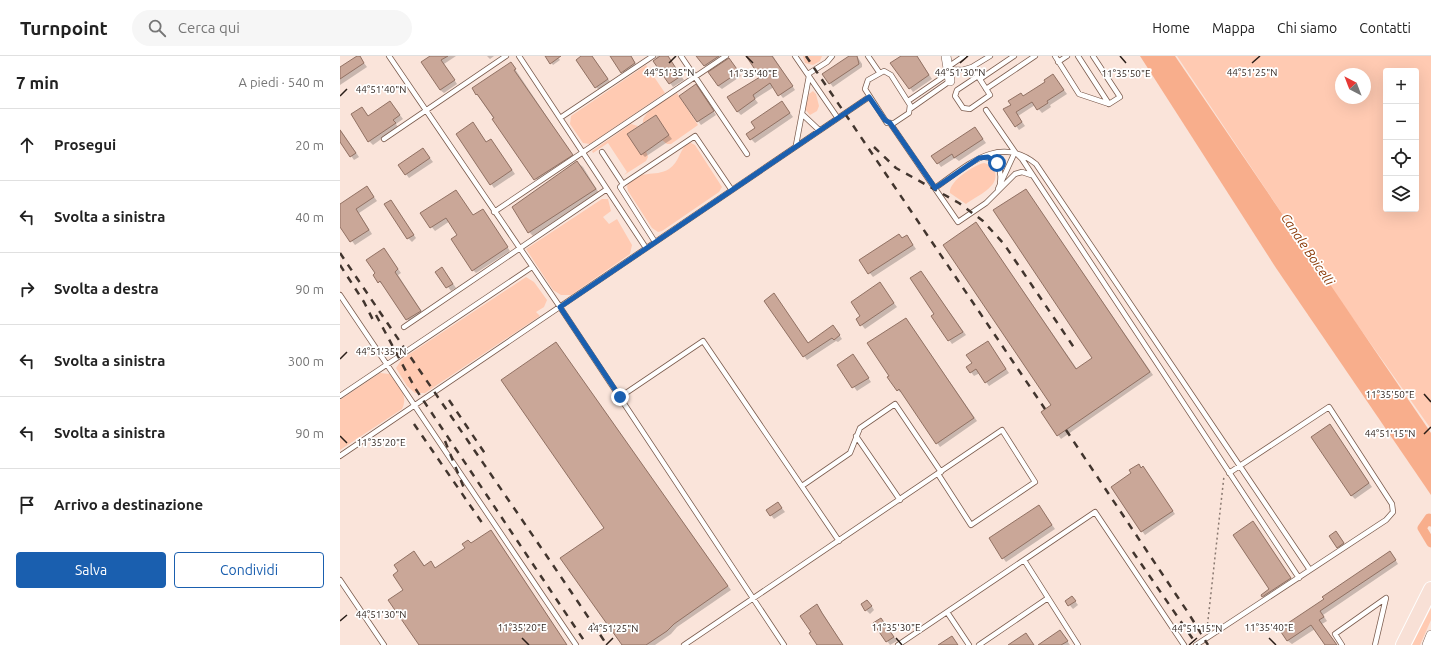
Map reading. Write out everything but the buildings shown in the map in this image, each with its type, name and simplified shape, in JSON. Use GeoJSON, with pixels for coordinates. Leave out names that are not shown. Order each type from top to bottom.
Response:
{"type":"FeatureCollection","features":[{"type":"Feature","properties":{"kind":"main road"},"geometry":{"type":"LineString","coordinates":[[1403,645],[1431,589]]}},
{"type":"Feature","properties":{"kind":"street"},"geometry":{"type":"LineString","coordinates":[[946,56],[949,72]]}},
{"type":"Feature","properties":{"kind":"street"},"geometry":{"type":"LineString","coordinates":[[1427,645],[1431,635]]}},
{"type":"Feature","properties":{"kind":"lane"},"geometry":{"type":"LineString","coordinates":[[389,56],[560,307],[784,645]]}},
{"type":"Feature","properties":{"kind":"lane"},"geometry":{"type":"LineString","coordinates":[[384,138],[506,56]]}},
{"type":"Feature","properties":{"kind":"lane"},"geometry":{"type":"LineString","coordinates":[[519,56],[646,248]]}},
{"type":"Feature","properties":{"kind":"lane"},"geometry":{"type":"LineString","coordinates":[[560,118],[653,56]]}},
{"type":"Feature","properties":{"kind":"lane"},"geometry":{"type":"LineString","coordinates":[[681,56],[747,154]]}},
{"type":"Feature","properties":{"kind":"lane"},"geometry":{"type":"LineString","coordinates":[[494,212],[726,56]]}},
{"type":"Feature","properties":{"kind":"lane"},"geometry":{"type":"LineString","coordinates":[[796,56],[837,118]]}},
{"type":"Feature","properties":{"kind":"lane"},"geometry":{"type":"LineString","coordinates":[[796,145],[809,75],[827,62],[832,56]]}},
{"type":"Feature","properties":{"kind":"lane"},"geometry":{"type":"LineString","coordinates":[[868,56],[879,72]]}},
{"type":"Feature","properties":{"kind":"lane"},"geometry":{"type":"LineString","coordinates":[[890,123],[907,115],[910,109],[964,56]]}},
{"type":"Feature","properties":{"kind":"lane"},"geometry":{"type":"LineString","coordinates":[[908,101],[949,72],[972,68],[990,56]]}},
{"type":"Feature","properties":{"kind":"lane"},"geometry":{"type":"LineString","coordinates":[[972,68],[979,77],[990,95],[970,109],[963,108],[955,96],[957,90],[979,77],[1014,56]]}},
{"type":"Feature","properties":{"kind":"lane"},"geometry":{"type":"LineString","coordinates":[[986,89],[1035,56]]}},
{"type":"Feature","properties":{"kind":"lane"},"geometry":{"type":"LineString","coordinates":[[1054,56],[1079,94],[1109,104]]}},
{"type":"Feature","properties":{"kind":"lane"},"geometry":{"type":"LineString","coordinates":[[1059,63],[1067,56]]}},
{"type":"Feature","properties":{"kind":"lane"},"geometry":{"type":"LineString","coordinates":[[1078,56],[1109,104]]}},
{"type":"Feature","properties":{"kind":"lane"},"geometry":{"type":"LineString","coordinates":[[1093,56],[1120,97],[1109,104]]}},
{"type":"Feature","properties":{"kind":"lane"},"geometry":{"type":"LineString","coordinates":[[910,109],[908,101],[889,72],[879,72],[866,83],[865,89],[869,97],[885,120],[890,123],[958,222],[983,205],[1015,174],[1026,173],[1033,176]]}},
{"type":"Feature","properties":{"kind":"lane"},"geometry":{"type":"LineString","coordinates":[[340,456],[731,189],[869,97]]}},
{"type":"Feature","properties":{"kind":"lane"},"geometry":{"type":"LineString","coordinates":[[986,110],[1015,152],[1022,159],[1299,578]]}},
{"type":"Feature","properties":{"kind":"lane"},"geometry":{"type":"LineString","coordinates":[[802,114],[819,130]]}},
{"type":"Feature","properties":{"kind":"lane"},"geometry":{"type":"LineString","coordinates":[[655,242],[620,187],[623,184],[695,136],[731,189]]}},
{"type":"Feature","properties":{"kind":"lane"},"geometry":{"type":"LineString","coordinates":[[602,152],[623,184]]}},
{"type":"Feature","properties":{"kind":"lane"},"geometry":{"type":"LineString","coordinates":[[935,188],[979,158],[991,152],[1015,152],[1027,158],[1042,171],[1310,570]]}},
{"type":"Feature","properties":{"kind":"lane"},"geometry":{"type":"LineString","coordinates":[[994,195],[1015,152]]}},
{"type":"Feature","properties":{"kind":"lane"},"geometry":{"type":"LineString","coordinates":[[979,158],[988,157],[997,163],[1001,174],[999,186]]}},
{"type":"Feature","properties":{"kind":"lane"},"geometry":{"type":"LineString","coordinates":[[404,327],[607,189]]}},
{"type":"Feature","properties":{"kind":"lane"},"geometry":{"type":"LineString","coordinates":[[340,396],[532,267]]}},
{"type":"Feature","properties":{"kind":"lane"},"geometry":{"type":"LineString","coordinates":[[340,295],[576,645]]}},
{"type":"Feature","properties":{"kind":"lane"},"geometry":{"type":"LineString","coordinates":[[620,397],[703,341],[839,541]]}},
{"type":"Feature","properties":{"kind":"lane"},"geometry":{"type":"LineString","coordinates":[[684,645],[754,599],[940,473],[1002,430],[1035,482],[971,524],[940,473],[895,404],[860,428],[850,453],[802,486]]}},
{"type":"Feature","properties":{"kind":"lane"},"geometry":{"type":"LineString","coordinates":[[1196,645],[1389,518],[1394,510],[1392,504],[1329,407],[1230,473]]}},
{"type":"Feature","properties":{"kind":"lane"},"geometry":{"type":"LineString","coordinates":[[856,436],[900,500]]}},
{"type":"Feature","properties":{"kind":"lane"},"geometry":{"type":"LineString","coordinates":[[898,645],[1095,512],[1184,645]]}},
{"type":"Feature","properties":{"kind":"lane"},"geometry":{"type":"LineString","coordinates":[[1024,560],[1078,645]]}},
{"type":"Feature","properties":{"kind":"lane"},"geometry":{"type":"LineString","coordinates":[[340,580],[384,645]]}},
{"type":"Feature","properties":{"kind":"lane"},"geometry":{"type":"LineString","coordinates":[[979,645],[1048,598]]}},
{"type":"Feature","properties":{"kind":"lane"},"geometry":{"type":"LineString","coordinates":[[1342,645],[1335,634],[1386,598],[1375,645]]}},
{"type":"Feature","properties":{"kind":"lane"},"geometry":{"type":"LineString","coordinates":[[947,612],[969,645]]}},
{"type":"Feature","properties":{"kind":"path"},"geometry":{"type":"LineString","coordinates":[[1203,633],[1207,630],[1223,477],[1230,473]]}},
{"type":"Feature","properties":{"kind":"shaded area"},"geometry":{"type":"Polygon","coordinates":[[[803,56],[822,56],[820,61],[813,65],[805,63],[803,56]]]}},
{"type":"Feature","properties":{"kind":"shaded area"},"geometry":{"type":"Polygon","coordinates":[[[1140,56],[1175,56],[1431,433],[1431,495],[1276,268],[1140,56]]]}},
{"type":"Feature","properties":{"kind":"shaded area"},"geometry":{"type":"Polygon","coordinates":[[[1177,56],[1431,56],[1431,429],[1337,296],[1177,56]]]}},
{"type":"Feature","properties":{"kind":"shaded area"},"geometry":{"type":"Polygon","coordinates":[[[646,65],[665,93],[590,144],[583,143],[570,124],[571,116],[646,65]]]}},
{"type":"Feature","properties":{"kind":"shaded area"},"geometry":{"type":"Polygon","coordinates":[[[813,91],[816,94],[819,106],[817,111],[810,115],[805,109],[809,94],[813,91]]]}},
{"type":"Feature","properties":{"kind":"shaded area"},"geometry":{"type":"Polygon","coordinates":[[[677,93],[698,125],[671,144],[667,144],[662,140],[669,135],[656,115],[643,123],[646,115],[651,110],[677,93]]]}},
{"type":"Feature","properties":{"kind":"shaded area"},"geometry":{"type":"Polygon","coordinates":[[[631,124],[638,126],[627,134],[646,151],[648,157],[646,161],[624,175],[627,172],[608,143],[593,153],[592,151],[631,124]]]}},
{"type":"Feature","properties":{"kind":"shaded area"},"geometry":{"type":"Polygon","coordinates":[[[689,142],[695,145],[722,187],[719,192],[662,231],[658,232],[652,228],[628,191],[627,186],[631,180],[636,177],[664,172],[669,169],[673,166],[683,148],[689,142]]]}},
{"type":"Feature","properties":{"kind":"shaded area"},"geometry":{"type":"Polygon","coordinates":[[[984,163],[992,167],[994,170],[996,176],[992,186],[966,204],[950,193],[950,189],[957,179],[968,170],[984,163]]]}},
{"type":"Feature","properties":{"kind":"shaded area"},"geometry":{"type":"Polygon","coordinates":[[[602,199],[608,199],[611,211],[603,217],[609,224],[617,219],[632,245],[630,254],[571,295],[561,295],[553,290],[526,249],[602,199]]]}},
{"type":"Feature","properties":{"kind":"shaded area"},"geometry":{"type":"Polygon","coordinates":[[[526,277],[534,282],[547,300],[544,307],[536,312],[540,316],[425,393],[415,393],[407,386],[396,368],[402,359],[526,277]]]}},
{"type":"Feature","properties":{"kind":"shaded area"},"geometry":{"type":"Polygon","coordinates":[[[380,373],[390,374],[402,390],[404,404],[402,409],[340,450],[340,400],[380,373]]]}},
{"type":"Feature","properties":{"kind":"shaded area"},"geometry":{"type":"Polygon","coordinates":[[[1431,608],[1431,620],[1420,645],[1412,645],[1431,608]]]}},
{"type":"Feature","properties":{"kind":"waterway"},"geometry":{"type":"LineString","coordinates":[[1431,522],[1429,518],[1422,528],[1431,543]]}},
{"type":"Feature","properties":{"kind":"railway"},"geometry":{"type":"LineString","coordinates":[[806,56],[1045,409]]}},
{"type":"Feature","properties":{"kind":"railway"},"geometry":{"type":"LineString","coordinates":[[874,147],[896,168],[959,203],[983,221],[1004,244],[1077,352]]}},
{"type":"Feature","properties":{"kind":"railway"},"geometry":{"type":"LineString","coordinates":[[340,253],[607,645]]}},
{"type":"Feature","properties":{"kind":"railway"},"geometry":{"type":"LineString","coordinates":[[340,265],[364,302],[375,324]]}},
{"type":"Feature","properties":{"kind":"railway"},"geometry":{"type":"LineString","coordinates":[[376,315],[415,388],[587,645]]}},
{"type":"Feature","properties":{"kind":"railway"},"geometry":{"type":"LineString","coordinates":[[449,400],[488,458]]}},
{"type":"Feature","properties":{"kind":"railway"},"geometry":{"type":"LineString","coordinates":[[414,424],[485,527]]}},
{"type":"Feature","properties":{"kind":"railway"},"geometry":{"type":"LineString","coordinates":[[1066,430],[1189,614],[1208,645]]}},
{"type":"Feature","properties":{"kind":"railway"},"geometry":{"type":"LineString","coordinates":[[445,441],[466,493]]}},
{"type":"Feature","properties":{"kind":"railway"},"geometry":{"type":"LineString","coordinates":[[1133,552],[1197,645]]}},
{"type":"Feature","properties":{"kind":"route"},"geometry":{"type":"LineString","coordinates":[[620,397],[560,307],[869,97],[887,123],[890,123],[935,188],[979,158],[984,156],[988,157],[997,163]]}},
{"type":"Feature","properties":{"kind":"water label","name":"Canale Boicelli"},"geometry":{"type":"Point","coordinates":[1308,249]}}]}
